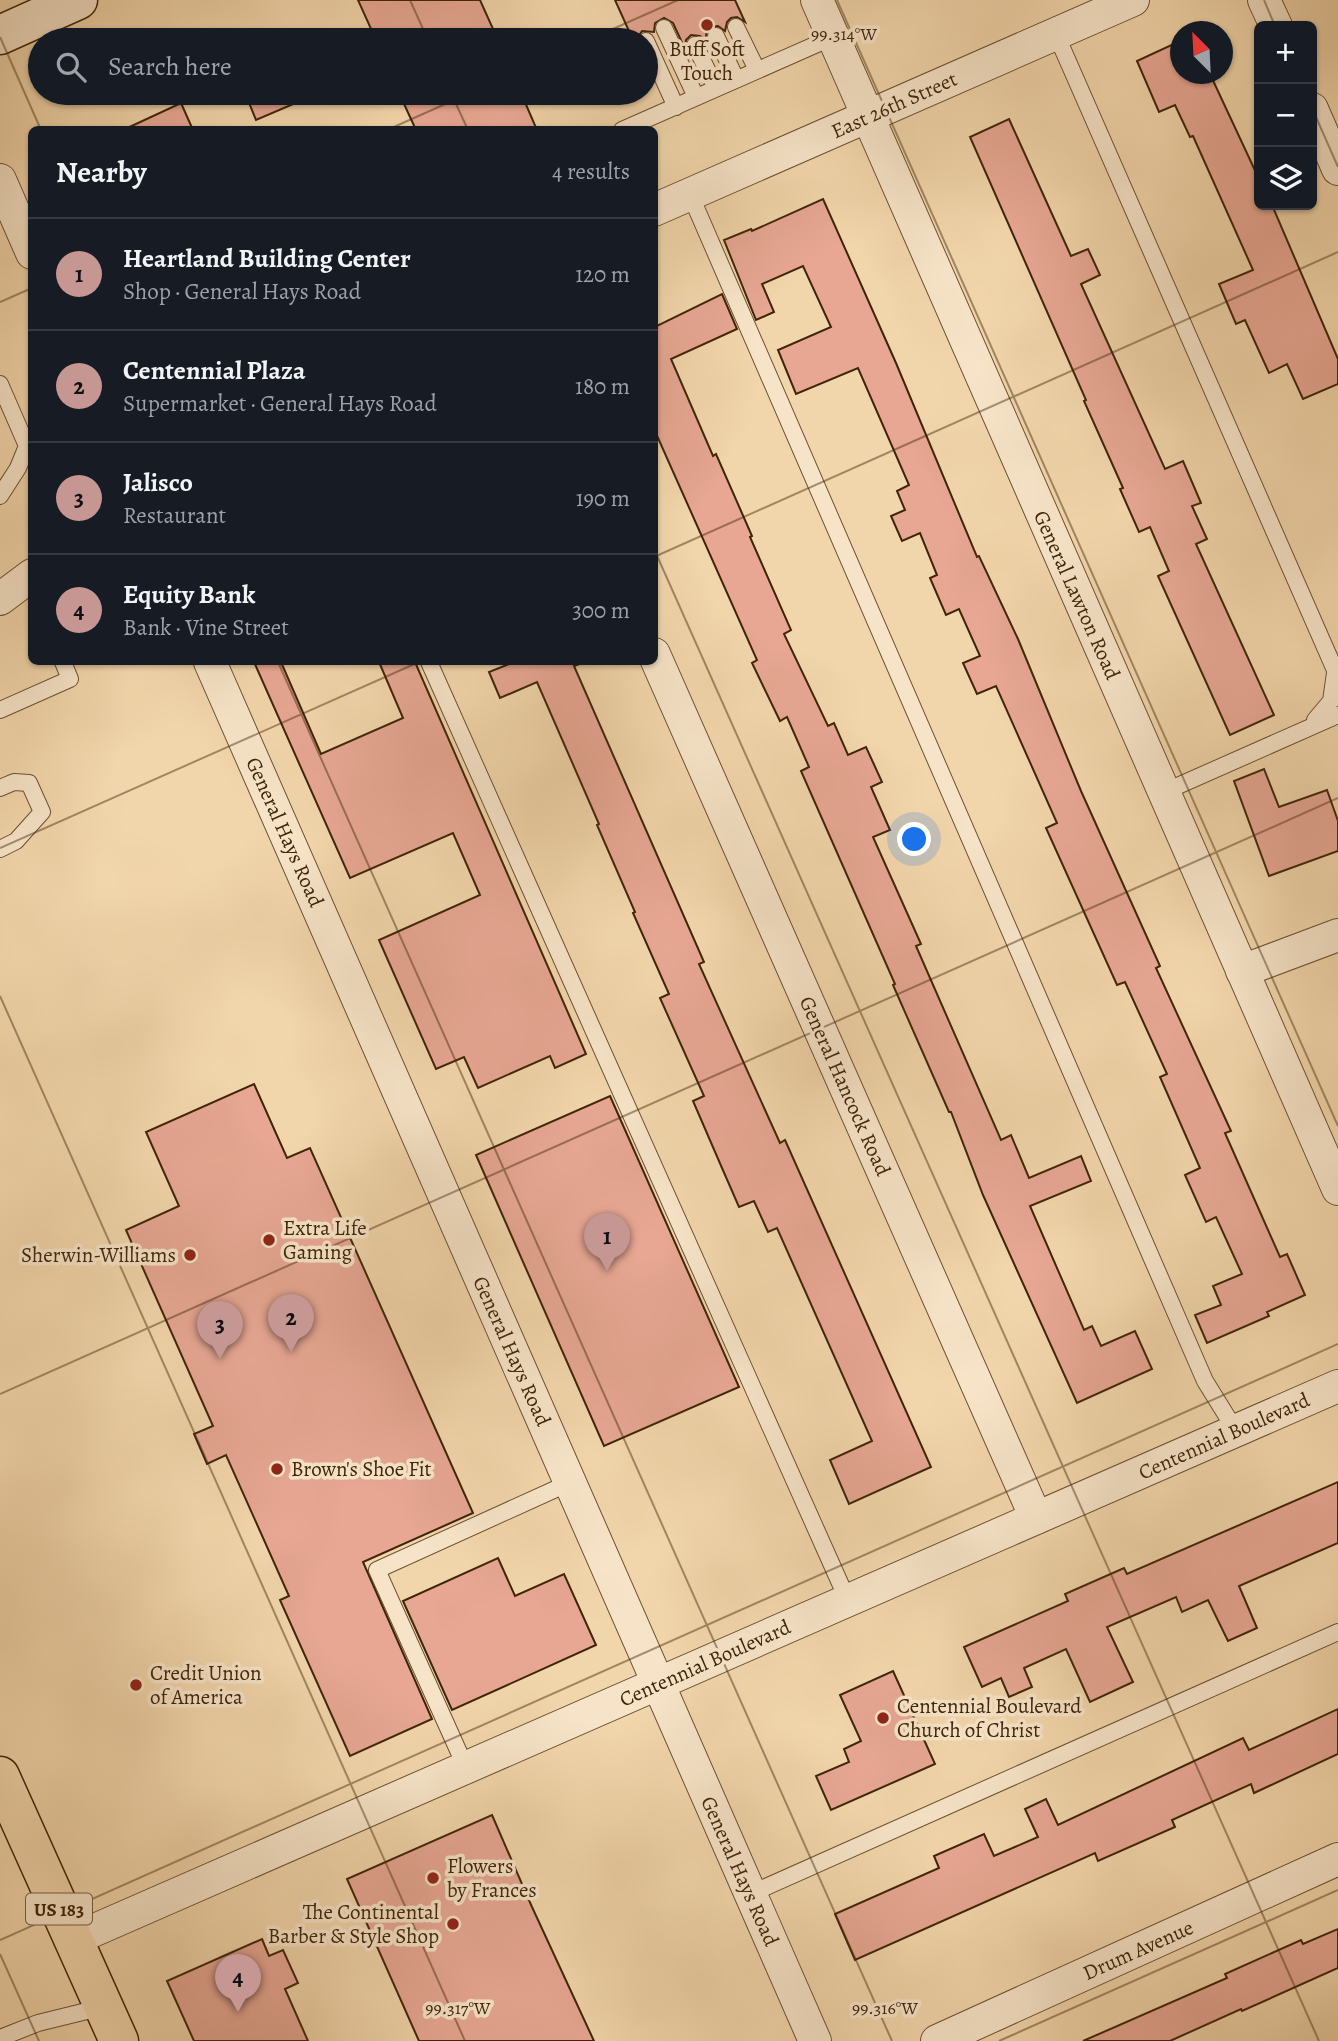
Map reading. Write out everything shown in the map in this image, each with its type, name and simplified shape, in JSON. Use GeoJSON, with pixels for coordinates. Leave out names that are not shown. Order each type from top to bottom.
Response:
{"type":"FeatureCollection","features":[{"type":"Feature","properties":{"kind":"main road"},"geometry":{"type":"LineString","coordinates":[[0,34],[78,0]]}},
{"type":"Feature","properties":{"kind":"main road","name":"US 183"},"geometry":{"type":"LineString","coordinates":[[0,1776],[111,2024]]}},
{"type":"Feature","properties":{"kind":"street","name":"General Lawton Road"},"geometry":{"type":"LineString","coordinates":[[817,0],[1242,971],[1336,1179]]}},
{"type":"Feature","properties":{"kind":"street","name":"East 26th Street"},"geometry":{"type":"LineString","coordinates":[[658,208],[1133,0]]}},
{"type":"Feature","properties":{"kind":"street"},"geometry":{"type":"LineString","coordinates":[[1264,0],[1274,21]]}},
{"type":"Feature","properties":{"kind":"street"},"geometry":{"type":"LineString","coordinates":[[1317,121],[1338,169]]}},
{"type":"Feature","properties":{"kind":"street"},"geometry":{"type":"LineString","coordinates":[[0,180],[28,244]]}},
{"type":"Feature","properties":{"kind":"street"},"geometry":{"type":"LineString","coordinates":[[0,599],[28,582]]}},
{"type":"Feature","properties":{"kind":"street","name":"General Hancock Road"},"geometry":{"type":"LineString","coordinates":[[658,663],[1036,1518]]}},
{"type":"Feature","properties":{"kind":"street","name":"General Hays Road"},"geometry":{"type":"LineString","coordinates":[[211,665],[815,2041]]}},
{"type":"Feature","properties":{"kind":"street"},"geometry":{"type":"LineString","coordinates":[[1242,971],[1338,935]]}},
{"type":"Feature","properties":{"kind":"street","name":"Centennial Boulevard"},"geometry":{"type":"LineString","coordinates":[[72,1940],[1338,1386]]}},
{"type":"Feature","properties":{"kind":"street","name":"Drum Avenue"},"geometry":{"type":"LineString","coordinates":[[937,2041],[1338,1859]]}},
{"type":"Feature","properties":{"kind":"lane"},"geometry":{"type":"LineString","coordinates":[[736,27],[757,70]]}},
{"type":"Feature","properties":{"kind":"lane"},"geometry":{"type":"LineString","coordinates":[[664,28],[696,97]]}},
{"type":"Feature","properties":{"kind":"lane"},"geometry":{"type":"LineString","coordinates":[[1056,34],[1337,675],[1328,706],[1310,724],[1296,733]]}},
{"type":"Feature","properties":{"kind":"lane"},"geometry":{"type":"LineString","coordinates":[[716,36],[737,79]]}},
{"type":"Feature","properties":{"kind":"lane"},"geometry":{"type":"LineString","coordinates":[[631,126],[833,37]]}},
{"type":"Feature","properties":{"kind":"lane"},"geometry":{"type":"LineString","coordinates":[[695,45],[716,89]]}},
{"type":"Feature","properties":{"kind":"lane"},"geometry":{"type":"LineString","coordinates":[[658,68],[676,107]]}},
{"type":"Feature","properties":{"kind":"lane"},"geometry":{"type":"LineString","coordinates":[[690,194],[1205,1381],[1236,1431]]}},
{"type":"Feature","properties":{"kind":"lane"},"geometry":{"type":"LineString","coordinates":[[0,384],[27,446],[18,468],[0,496]]}},
{"type":"Feature","properties":{"kind":"lane"},"geometry":{"type":"LineString","coordinates":[[0,710],[70,679],[64,665]]}},
{"type":"Feature","properties":{"kind":"lane"},"geometry":{"type":"LineString","coordinates":[[430,665],[848,1601]]}},
{"type":"Feature","properties":{"kind":"lane"},"geometry":{"type":"LineString","coordinates":[[1164,792],[1338,715]]}},
{"type":"Feature","properties":{"kind":"lane"},"geometry":{"type":"LineString","coordinates":[[0,788],[14,782],[29,783],[41,812],[16,841],[0,849]]}},
{"type":"Feature","properties":{"kind":"lane"},"geometry":{"type":"LineString","coordinates":[[466,1768],[377,1570],[569,1483]]}},
{"type":"Feature","properties":{"kind":"lane"},"geometry":{"type":"LineString","coordinates":[[750,1894],[1338,1632]]}},
{"type":"Feature","properties":{"kind":"lane"},"geometry":{"type":"LineString","coordinates":[[0,2038],[38,2023],[111,2024]]}},
{"type":"Feature","properties":{"kind":"building"},"geometry":{"type":"Polygon","coordinates":[[[358,0],[480,0],[493,28],[371,28],[358,0]]]}},
{"type":"Feature","properties":{"kind":"building","name":"Buff Soft Touch"},"geometry":{"type":"Polygon","coordinates":[[[615,0],[735,0],[745,22],[737,17],[727,22],[725,31],[718,26],[711,27],[707,31],[705,41],[700,36],[691,35],[686,40],[685,49],[673,23],[664,18],[655,23],[654,28],[628,28],[615,0]]]}},
{"type":"Feature","properties":{"kind":"building"},"geometry":{"type":"Polygon","coordinates":[[[1170,46],[1170,84],[1215,84],[1254,168],[1254,210],[1274,210],[1338,359],[1338,384],[1303,399],[1287,364],[1269,373],[1245,320],[1236,324],[1219,284],[1253,270],[1193,136],[1190,137],[1175,105],[1159,112],[1137,61],[1170,46]]]}},
{"type":"Feature","properties":{"kind":"building"},"geometry":{"type":"Polygon","coordinates":[[[182,105],[191,126],[132,126],[182,105]]]}},
{"type":"Feature","properties":{"kind":"building"},"geometry":{"type":"Polygon","coordinates":[[[250,105],[291,105],[256,120],[250,105]]]}},
{"type":"Feature","properties":{"kind":"building"},"geometry":{"type":"Polygon","coordinates":[[[405,105],[526,105],[535,126],[414,126],[405,105]]]}},
{"type":"Feature","properties":{"kind":"building"},"geometry":{"type":"Polygon","coordinates":[[[1009,119],[1071,256],[1088,249],[1100,275],[1081,284],[1165,469],[1183,461],[1201,503],[1192,506],[1207,539],[1196,544],[1274,715],[1230,735],[1158,576],[1169,571],[1150,527],[1139,532],[1120,489],[1123,488],[1084,401],[1086,400],[970,137],[1009,119]]]}},
{"type":"Feature","properties":{"kind":"building"},"geometry":{"type":"Polygon","coordinates":[[[823,199],[896,363],[977,557],[979,556],[1018,639],[1081,791],[1160,966],[1156,968],[1231,1131],[1225,1133],[1280,1257],[1287,1254],[1305,1295],[1267,1312],[1269,1316],[1207,1343],[1195,1315],[1221,1305],[1213,1286],[1242,1274],[1216,1217],[1206,1222],[1185,1175],[1200,1168],[1160,1077],[1167,1074],[1125,982],[1117,985],[1046,828],[1057,823],[996,686],[977,694],[963,663],[980,656],[959,609],[946,615],[930,578],[937,575],[920,533],[902,541],[891,516],[905,510],[897,491],[909,485],[858,368],[796,394],[778,350],[831,327],[803,266],[762,284],[774,312],[756,320],[724,240],[751,229],[752,231],[823,199]]]}},
{"type":"Feature","properties":{"kind":"building"},"geometry":{"type":"Polygon","coordinates":[[[722,294],[737,329],[671,359],[713,456],[716,454],[791,630],[784,634],[828,726],[834,723],[848,755],[866,747],[882,782],[871,787],[890,830],[873,837],[921,944],[916,946],[1001,1140],[1011,1135],[1029,1178],[1081,1156],[1091,1181],[1030,1206],[1084,1330],[1092,1326],[1101,1346],[1135,1331],[1152,1369],[1077,1403],[983,1195],[951,1112],[801,771],[809,767],[787,717],[780,721],[752,663],[757,660],[658,438],[658,326],[722,294]]]}},
{"type":"Feature","properties":{"kind":"building"},"geometry":{"type":"Polygon","coordinates":[[[255,665],[282,665],[321,754],[403,718],[380,665],[416,665],[586,1054],[555,1068],[550,1056],[478,1088],[464,1057],[436,1069],[379,940],[480,895],[453,833],[350,878],[255,665]]]}},
{"type":"Feature","properties":{"kind":"building"},"geometry":{"type":"Polygon","coordinates":[[[506,665],[577,665],[574,666],[704,962],[699,964],[780,1143],[785,1140],[931,1467],[849,1504],[830,1460],[872,1441],[777,1228],[768,1232],[754,1201],[739,1207],[693,1101],[704,1096],[660,998],[669,994],[537,682],[500,698],[489,672],[506,665]]]}},
{"type":"Feature","properties":{"kind":"building"},"geometry":{"type":"Polygon","coordinates":[[[1264,769],[1279,807],[1327,790],[1338,821],[1338,851],[1269,876],[1234,781],[1264,769]]]}},
{"type":"Feature","properties":{"kind":"building"},"geometry":{"type":"Polygon","coordinates":[[[254,1084],[287,1158],[310,1148],[473,1513],[363,1562],[432,1719],[350,1756],[280,1600],[289,1596],[226,1455],[207,1464],[194,1434],[213,1426],[126,1230],[179,1206],[146,1132],[254,1084]]]}},
{"type":"Feature","properties":{"kind":"building"},"geometry":{"type":"Polygon","coordinates":[[[610,1096],[739,1387],[604,1446],[476,1155],[610,1096]]]}},
{"type":"Feature","properties":{"kind":"building"},"geometry":{"type":"Polygon","coordinates":[[[1338,1482],[1338,1543],[1239,1586],[1257,1628],[1228,1641],[1208,1600],[1182,1612],[1176,1597],[1107,1627],[1133,1682],[1090,1702],[1066,1649],[1024,1668],[1032,1687],[1009,1697],[1001,1678],[982,1687],[964,1647],[1068,1601],[1065,1594],[1124,1568],[1127,1574],[1338,1482]]]}},
{"type":"Feature","properties":{"kind":"building"},"geometry":{"type":"Polygon","coordinates":[[[498,1558],[515,1596],[564,1574],[596,1645],[452,1710],[403,1601],[498,1558]]]}},
{"type":"Feature","properties":{"kind":"building","name":"Centennial Boulevard Church of Christ"},"geometry":{"type":"Polygon","coordinates":[[[893,1671],[935,1764],[831,1810],[816,1776],[849,1762],[844,1749],[861,1741],[840,1695],[893,1671]]]}},
{"type":"Feature","properties":{"kind":"building"},"geometry":{"type":"Polygon","coordinates":[[[1338,1709],[1338,1754],[1254,1793],[1251,1784],[1172,1820],[1175,1827],[1098,1861],[1095,1853],[855,1960],[835,1914],[939,1868],[934,1856],[984,1834],[994,1856],[1038,1837],[1025,1809],[1046,1799],[1058,1825],[1243,1738],[1249,1750],[1338,1709]]]}},
{"type":"Feature","properties":{"kind":"building"},"geometry":{"type":"Polygon","coordinates":[[[492,1815],[594,2041],[419,2041],[347,1879],[492,1815]]]}},
{"type":"Feature","properties":{"kind":"building"},"geometry":{"type":"Polygon","coordinates":[[[1338,1929],[1338,1968],[1242,2011],[1241,2009],[1170,2041],[1083,2041],[1227,1978],[1225,1974],[1301,1940],[1303,1944],[1338,1929]]]}},
{"type":"Feature","properties":{"kind":"building"},"geometry":{"type":"Polygon","coordinates":[[[262,1939],[269,1956],[283,1950],[298,1983],[285,1989],[308,2041],[194,2041],[167,1981],[262,1939]]]}},
{"type":"Feature","properties":{"kind":"place","name":"Buff Soft Touch"},"geometry":{"type":"Point","coordinates":[707,25]}},
{"type":"Feature","properties":{"kind":"place","name":"Extra Life Gaming"},"geometry":{"type":"Point","coordinates":[269,1240]}},
{"type":"Feature","properties":{"kind":"place","name":"Sherwin-Williams"},"geometry":{"type":"Point","coordinates":[190,1255]}},
{"type":"Feature","properties":{"kind":"place","name":"Heartland Building Center"},"geometry":{"type":"Point","coordinates":[607,1271]}},
{"type":"Feature","properties":{"kind":"place","name":"Centennial Plaza"},"geometry":{"type":"Point","coordinates":[291,1352]}},
{"type":"Feature","properties":{"kind":"place","name":"Jalisco"},"geometry":{"type":"Point","coordinates":[220,1359]}},
{"type":"Feature","properties":{"kind":"place","name":"Brown's Shoe Fit"},"geometry":{"type":"Point","coordinates":[277,1469]}},
{"type":"Feature","properties":{"kind":"place","name":"Credit Union of America"},"geometry":{"type":"Point","coordinates":[136,1685]}},
{"type":"Feature","properties":{"kind":"place","name":"Centennial Boulevard Church of Christ"},"geometry":{"type":"Point","coordinates":[883,1718]}},
{"type":"Feature","properties":{"kind":"place","name":"Flowers by Frances"},"geometry":{"type":"Point","coordinates":[433,1878]}},
{"type":"Feature","properties":{"kind":"place","name":"The Continental Barber & Style Shop"},"geometry":{"type":"Point","coordinates":[453,1924]}},
{"type":"Feature","properties":{"kind":"place","name":"Equity Bank"},"geometry":{"type":"Point","coordinates":[238,2012]}}]}
